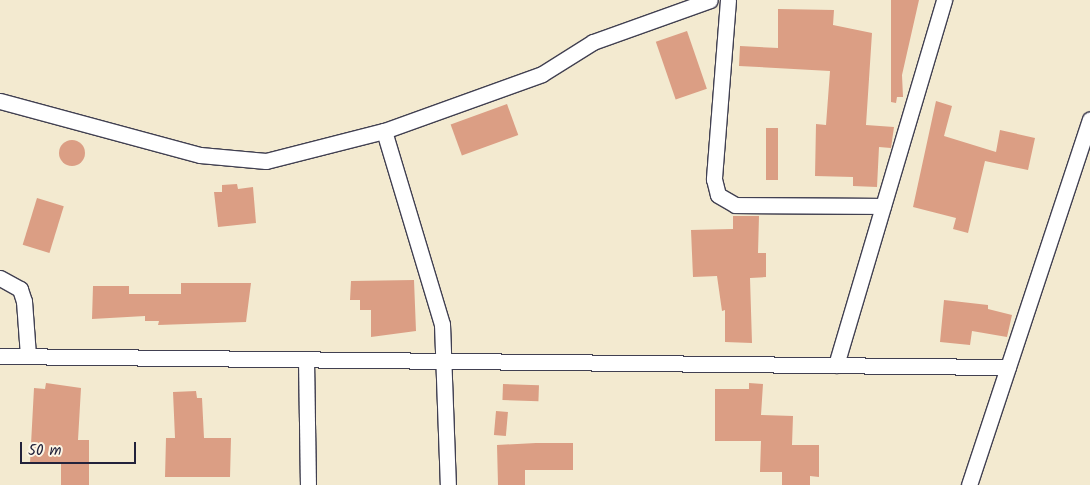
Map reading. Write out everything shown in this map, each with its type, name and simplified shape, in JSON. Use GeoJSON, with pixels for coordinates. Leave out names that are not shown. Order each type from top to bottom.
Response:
{"type":"FeatureCollection","features":[{"type":"Feature","properties":{"kind":"street"},"geometry":{"type":"LineString","coordinates":[[0,101],[200,155],[266,161],[384,131],[542,74],[593,42],[710,0]]}},
{"type":"Feature","properties":{"kind":"street"},"geometry":{"type":"LineString","coordinates":[[728,0],[714,179],[718,195],[735,206],[883,206]]}},
{"type":"Feature","properties":{"kind":"street"},"geometry":{"type":"LineString","coordinates":[[836,365],[944,0]]}},
{"type":"Feature","properties":{"kind":"street"},"geometry":{"type":"LineString","coordinates":[[970,485],[1090,119]]}},
{"type":"Feature","properties":{"kind":"street"},"geometry":{"type":"LineString","coordinates":[[384,131],[442,324],[445,360],[448,485]]}},
{"type":"Feature","properties":{"kind":"street"},"geometry":{"type":"LineString","coordinates":[[0,278],[20,289],[28,356]]}},
{"type":"Feature","properties":{"kind":"street"},"geometry":{"type":"LineString","coordinates":[[0,356],[1008,367]]}},
{"type":"Feature","properties":{"kind":"street"},"geometry":{"type":"LineString","coordinates":[[306,359],[308,485]]}},
{"type":"Feature","properties":{"kind":"building"},"geometry":{"type":"Polygon","coordinates":[[[891,0],[919,0],[902,75],[903,97],[897,97],[896,103],[891,102],[891,0]]]}},
{"type":"Feature","properties":{"kind":"building"},"geometry":{"type":"Polygon","coordinates":[[[778,9],[834,10],[833,25],[872,33],[866,125],[894,127],[891,148],[879,147],[877,187],[853,186],[853,177],[815,176],[816,124],[826,125],[830,71],[739,66],[740,46],[778,48],[778,9]]]}},
{"type":"Feature","properties":{"kind":"building"},"geometry":{"type":"Polygon","coordinates":[[[687,31],[707,89],[676,99],[656,42],[687,31]]]}},
{"type":"Feature","properties":{"kind":"building"},"geometry":{"type":"Polygon","coordinates":[[[936,101],[952,106],[944,136],[996,152],[1000,130],[1035,138],[1028,170],[985,161],[968,233],[953,229],[956,218],[913,207],[936,101]]]}},
{"type":"Feature","properties":{"kind":"building"},"geometry":{"type":"Polygon","coordinates":[[[507,104],[518,135],[462,156],[451,125],[507,104]]]}},
{"type":"Feature","properties":{"kind":"building"},"geometry":{"type":"Polygon","coordinates":[[[766,128],[778,128],[778,180],[766,180],[766,128]]]}},
{"type":"Feature","properties":{"kind":"building"},"geometry":{"type":"Polygon","coordinates":[[[72,140],[81,144],[85,153],[81,162],[72,166],[63,162],[59,153],[63,144],[72,140]]]}},
{"type":"Feature","properties":{"kind":"building"},"geometry":{"type":"Polygon","coordinates":[[[237,184],[238,189],[253,187],[256,223],[218,227],[214,192],[222,192],[222,185],[237,184]]]}},
{"type":"Feature","properties":{"kind":"building"},"geometry":{"type":"Polygon","coordinates":[[[37,198],[64,206],[49,253],[23,245],[37,198]]]}},
{"type":"Feature","properties":{"kind":"building"},"geometry":{"type":"Polygon","coordinates":[[[733,216],[759,216],[758,253],[766,253],[766,277],[750,278],[752,343],[725,342],[725,310],[722,311],[717,276],[693,277],[691,230],[733,229],[733,216]]]}},
{"type":"Feature","properties":{"kind":"building"},"geometry":{"type":"Polygon","coordinates":[[[414,280],[416,331],[371,337],[371,310],[360,310],[360,300],[350,300],[351,281],[414,280]]]}},
{"type":"Feature","properties":{"kind":"building"},"geometry":{"type":"Polygon","coordinates":[[[181,283],[251,283],[246,322],[158,325],[159,321],[145,321],[145,316],[92,319],[93,286],[129,286],[129,294],[181,294],[181,283]]]}},
{"type":"Feature","properties":{"kind":"building"},"geometry":{"type":"Polygon","coordinates":[[[944,300],[988,305],[988,309],[1012,315],[1007,337],[972,331],[970,345],[940,342],[944,300]]]}},
{"type":"Feature","properties":{"kind":"building"},"geometry":{"type":"Polygon","coordinates":[[[46,383],[81,388],[78,440],[89,440],[89,485],[61,485],[61,463],[30,463],[34,388],[45,389],[46,383]]]}},
{"type":"Feature","properties":{"kind":"building"},"geometry":{"type":"Polygon","coordinates":[[[749,383],[763,384],[761,415],[793,416],[792,445],[819,445],[819,477],[810,476],[810,485],[782,485],[782,472],[760,472],[761,441],[715,441],[715,389],[749,389],[749,383]]]}},
{"type":"Feature","properties":{"kind":"building"},"geometry":{"type":"Polygon","coordinates":[[[503,384],[539,385],[538,401],[502,400],[503,384]]]}},
{"type":"Feature","properties":{"kind":"building"},"geometry":{"type":"Polygon","coordinates":[[[196,391],[197,398],[202,398],[204,438],[231,438],[230,477],[165,477],[166,438],[175,438],[173,392],[196,391]]]}},
{"type":"Feature","properties":{"kind":"building"},"geometry":{"type":"Polygon","coordinates":[[[496,411],[508,412],[506,436],[494,435],[496,411]]]}},
{"type":"Feature","properties":{"kind":"building"},"geometry":{"type":"Polygon","coordinates":[[[573,443],[573,470],[525,470],[525,485],[498,485],[497,445],[573,443]]]}}]}
